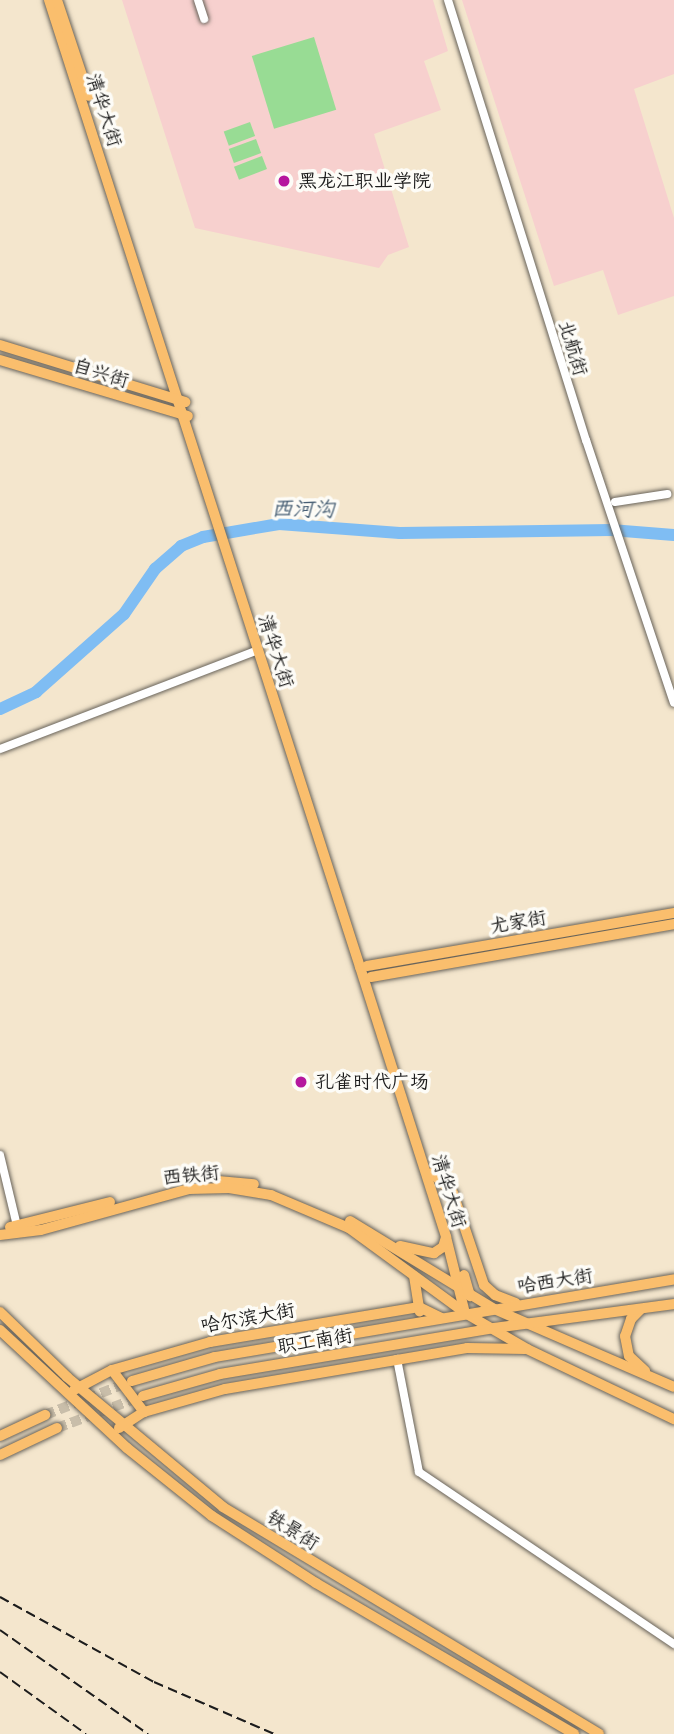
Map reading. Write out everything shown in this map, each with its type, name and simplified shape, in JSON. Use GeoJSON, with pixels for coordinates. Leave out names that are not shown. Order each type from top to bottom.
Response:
{"type":"FeatureCollection","features":[{"type":"Feature","properties":{"kind":"main road","name":"清华大街"},"geometry":{"type":"LineString","coordinates":[[49,0],[184,402]]}},
{"type":"Feature","properties":{"kind":"main road","name":"清华大街"},"geometry":{"type":"LineString","coordinates":[[57,0],[217,506],[258,650],[466,1294]]}},
{"type":"Feature","properties":{"kind":"main road","name":"自兴街"},"geometry":{"type":"LineString","coordinates":[[0,345],[184,402]]}},
{"type":"Feature","properties":{"kind":"main road","name":"自兴街"},"geometry":{"type":"LineString","coordinates":[[0,360],[188,416]]}},
{"type":"Feature","properties":{"kind":"main road","name":"清华大街"},"geometry":{"type":"LineString","coordinates":[[244,597],[369,971],[432,1172],[466,1294],[465,1313]]}},
{"type":"Feature","properties":{"kind":"main road","name":"尤家街"},"geometry":{"type":"LineString","coordinates":[[369,971],[674,914]]}},
{"type":"Feature","properties":{"kind":"main road","name":"尤家街"},"geometry":{"type":"LineString","coordinates":[[369,971],[674,924]]}},
{"type":"Feature","properties":{"kind":"main road"},"geometry":{"type":"LineString","coordinates":[[432,1172],[453,1193],[484,1285],[504,1299],[526,1304]]}},
{"type":"Feature","properties":{"kind":"main road","name":"西铁街"},"geometry":{"type":"LineString","coordinates":[[0,1228],[17,1226],[170,1186],[236,1181],[305,1200],[380,1242]]}},
{"type":"Feature","properties":{"kind":"main road","name":"西铁街"},"geometry":{"type":"LineString","coordinates":[[0,1235],[41,1230],[149,1198],[214,1187],[257,1192],[289,1201],[380,1242]]}},
{"type":"Feature","properties":{"kind":"main road"},"geometry":{"type":"LineString","coordinates":[[380,1242],[434,1253],[443,1247],[446,1237]]}},
{"type":"Feature","properties":{"kind":"main road"},"geometry":{"type":"LineString","coordinates":[[380,1242],[494,1309],[674,1387]]}},
{"type":"Feature","properties":{"kind":"main road"},"geometry":{"type":"LineString","coordinates":[[380,1242],[414,1276],[465,1313],[527,1349],[674,1419]]}},
{"type":"Feature","properties":{"kind":"main road"},"geometry":{"type":"LineString","coordinates":[[414,1276],[422,1321]]}},
{"type":"Feature","properties":{"kind":"main road","name":"哈西大街"},"geometry":{"type":"LineString","coordinates":[[442,1318],[674,1279]]}},
{"type":"Feature","properties":{"kind":"main road","name":"哈西大街"},"geometry":{"type":"LineString","coordinates":[[494,1328],[533,1325],[674,1304]]}},
{"type":"Feature","properties":{"kind":"main road"},"geometry":{"type":"LineString","coordinates":[[419,1307],[442,1318]]}},
{"type":"Feature","properties":{"kind":"main road","name":"哈尔滨大街"},"geometry":{"type":"LineString","coordinates":[[66,1394],[112,1370],[210,1342],[419,1307]]}},
{"type":"Feature","properties":{"kind":"main road"},"geometry":{"type":"LineString","coordinates":[[641,1309],[626,1328],[626,1348],[629,1356],[652,1377]]}},
{"type":"Feature","properties":{"kind":"main road","name":"铁景街"},"geometry":{"type":"LineString","coordinates":[[0,1312],[79,1387],[223,1507],[599,1734]]}},
{"type":"Feature","properties":{"kind":"main road","name":"职工南街"},"geometry":{"type":"LineString","coordinates":[[132,1381],[215,1357],[442,1318]]}},
{"type":"Feature","properties":{"kind":"main road","name":"职工南街"},"geometry":{"type":"LineString","coordinates":[[143,1396],[220,1374],[494,1328]]}},
{"type":"Feature","properties":{"kind":"main road","name":"铁景街"},"geometry":{"type":"LineString","coordinates":[[0,1330],[111,1434],[212,1517],[316,1583],[574,1734]]}},
{"type":"Feature","properties":{"kind":"main road"},"geometry":{"type":"LineString","coordinates":[[111,1434],[144,1412],[225,1389],[467,1348],[527,1349]]}},
{"type":"Feature","properties":{"kind":"main road"},"geometry":{"type":"LineString","coordinates":[[112,1370],[144,1412]]}},
{"type":"Feature","properties":{"kind":"main road"},"geometry":{"type":"LineString","coordinates":[[0,1436],[45,1415]]}},
{"type":"Feature","properties":{"kind":"main road"},"geometry":{"type":"LineString","coordinates":[[0,1455],[57,1428]]}},
{"type":"Feature","properties":{"kind":"street"},"geometry":{"type":"LineString","coordinates":[[198,0],[204,19]]}},
{"type":"Feature","properties":{"kind":"street","name":"北航街"},"geometry":{"type":"LineString","coordinates":[[448,0],[674,703]]}},
{"type":"Feature","properties":{"kind":"street"},"geometry":{"type":"LineString","coordinates":[[615,502],[667,494]]}},
{"type":"Feature","properties":{"kind":"street"},"geometry":{"type":"LineString","coordinates":[[0,749],[258,650]]}},
{"type":"Feature","properties":{"kind":"street"},"geometry":{"type":"LineString","coordinates":[[0,1155],[17,1226]]}},
{"type":"Feature","properties":{"kind":"street"},"geometry":{"type":"LineString","coordinates":[[397,1359],[419,1472],[674,1644]]}},
{"type":"Feature","properties":{"kind":"shaded area","name":"黑龙江职业学院"},"geometry":{"type":"Polygon","coordinates":[[[122,0],[433,0],[448,51],[424,61],[441,110],[374,134],[409,247],[388,255],[379,268],[195,228],[122,0]]]}},
{"type":"Feature","properties":{"kind":"shaded area"},"geometry":{"type":"Polygon","coordinates":[[[462,0],[674,0],[674,74],[634,89],[674,218],[674,296],[618,315],[603,270],[554,286],[462,0]]]}},
{"type":"Feature","properties":{"kind":"green space"},"geometry":{"type":"Polygon","coordinates":[[[314,37],[336,110],[274,129],[252,56],[314,37]]]}},
{"type":"Feature","properties":{"kind":"green space"},"geometry":{"type":"Polygon","coordinates":[[[250,122],[255,136],[229,146],[224,132],[250,122]]]}},
{"type":"Feature","properties":{"kind":"green space"},"geometry":{"type":"Polygon","coordinates":[[[256,139],[261,153],[234,163],[229,149],[256,139]]]}},
{"type":"Feature","properties":{"kind":"green space"},"geometry":{"type":"Polygon","coordinates":[[[262,156],[267,169],[239,180],[234,167],[262,156]]]}},
{"type":"Feature","properties":{"kind":"waterway","name":"西河沟"},"geometry":{"type":"LineString","coordinates":[[0,709],[36,692],[124,614],[155,569],[181,546],[203,537],[279,524],[400,533],[611,530],[674,535]]}},
{"type":"Feature","properties":{"kind":"tunnel"},"geometry":{"type":"LineString","coordinates":[[45,1415],[129,1382]]}},
{"type":"Feature","properties":{"kind":"tunnel"},"geometry":{"type":"LineString","coordinates":[[57,1428],[140,1397]]}},
{"type":"Feature","properties":{"kind":"railway"},"geometry":{"type":"LineString","coordinates":[[0,1597],[154,1682],[274,1734]]}},
{"type":"Feature","properties":{"kind":"railway"},"geometry":{"type":"LineString","coordinates":[[0,1630],[148,1734]]}},
{"type":"Feature","properties":{"kind":"railway"},"geometry":{"type":"LineString","coordinates":[[0,1672],[86,1734]]}},
{"type":"Feature","properties":{"kind":"place","name":"黑龙江职业学院"},"geometry":{"type":"Point","coordinates":[284,181]}},
{"type":"Feature","properties":{"kind":"place","name":"孔雀时代广场"},"geometry":{"type":"Point","coordinates":[301,1082]}}]}
